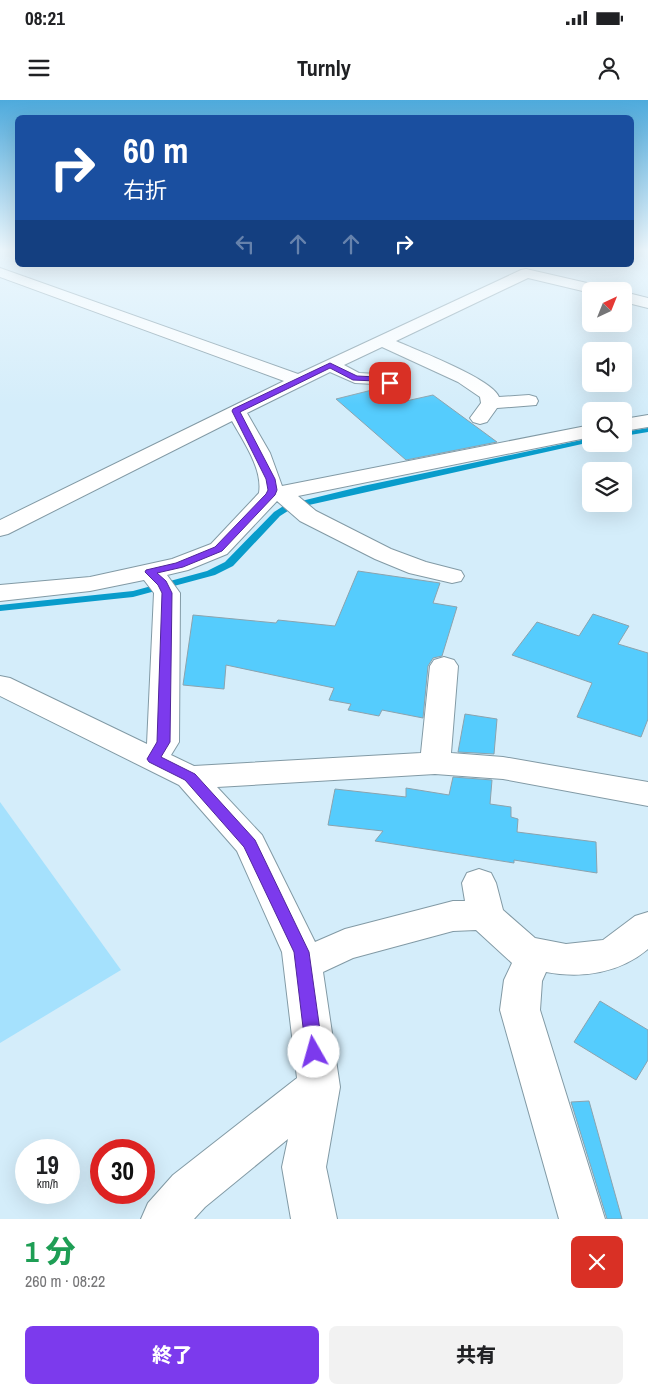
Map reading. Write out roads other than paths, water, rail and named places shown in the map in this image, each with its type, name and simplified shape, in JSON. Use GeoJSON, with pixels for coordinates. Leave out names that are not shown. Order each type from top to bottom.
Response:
{"type":"FeatureCollection","features":[{"type":"Feature","properties":{"kind":"street"},"geometry":{"type":"LineString","coordinates":[[81,301],[299,380]]}},
{"type":"Feature","properties":{"kind":"street"},"geometry":{"type":"LineString","coordinates":[[0,529],[299,380],[465,301]]}},
{"type":"Feature","properties":{"kind":"street"},"geometry":{"type":"LineString","coordinates":[[382,340],[464,378],[489,394],[486,410],[529,401]]}},
{"type":"Feature","properties":{"kind":"street"},"geometry":{"type":"LineString","coordinates":[[330,365],[355,378],[377,379],[399,386]]}},
{"type":"Feature","properties":{"kind":"street"},"geometry":{"type":"LineString","coordinates":[[236,411],[271,479],[273,490],[285,500],[308,516],[383,554],[418,568],[452,576]]}},
{"type":"Feature","properties":{"kind":"street"},"geometry":{"type":"LineString","coordinates":[[632,424],[648,421]]}},
{"type":"Feature","properties":{"kind":"street"},"geometry":{"type":"LineString","coordinates":[[0,593],[90,584],[160,583],[179,565],[218,549],[285,500],[582,433]]}},
{"type":"Feature","properties":{"kind":"street"},"geometry":{"type":"LineString","coordinates":[[153,759],[164,742],[160,583]]}},
{"type":"Feature","properties":{"kind":"street"},"geometry":{"type":"LineString","coordinates":[[435,763],[444,666]]}},
{"type":"Feature","properties":{"kind":"street"},"geometry":{"type":"LineString","coordinates":[[0,685],[190,777],[250,844],[302,952],[319,1087],[304,1167],[314,1219]]}},
{"type":"Feature","properties":{"kind":"street"},"geometry":{"type":"LineString","coordinates":[[190,777],[435,763],[503,768],[646,799]]}},
{"type":"Feature","properties":{"kind":"street"},"geometry":{"type":"LineString","coordinates":[[479,883],[487,918]]}},
{"type":"Feature","properties":{"kind":"street"},"geometry":{"type":"LineString","coordinates":[[303,964],[345,945],[452,916],[477,915],[487,918],[525,952],[566,960],[606,956],[622,949],[648,927]]}},
{"type":"Feature","properties":{"kind":"street"},"geometry":{"type":"LineString","coordinates":[[536,955],[523,980],[520,1010],[582,1219]]}},
{"type":"Feature","properties":{"kind":"street"},"geometry":{"type":"LineString","coordinates":[[164,1219],[189,1191],[319,1087]]}},
{"type":"Feature","properties":{"kind":"waterway"},"geometry":{"type":"LineString","coordinates":[[632,433],[648,430]]}},
{"type":"Feature","properties":{"kind":"waterway"},"geometry":{"type":"LineString","coordinates":[[0,608],[133,594],[211,573],[229,564],[277,514],[288,507],[582,442]]}}]}
